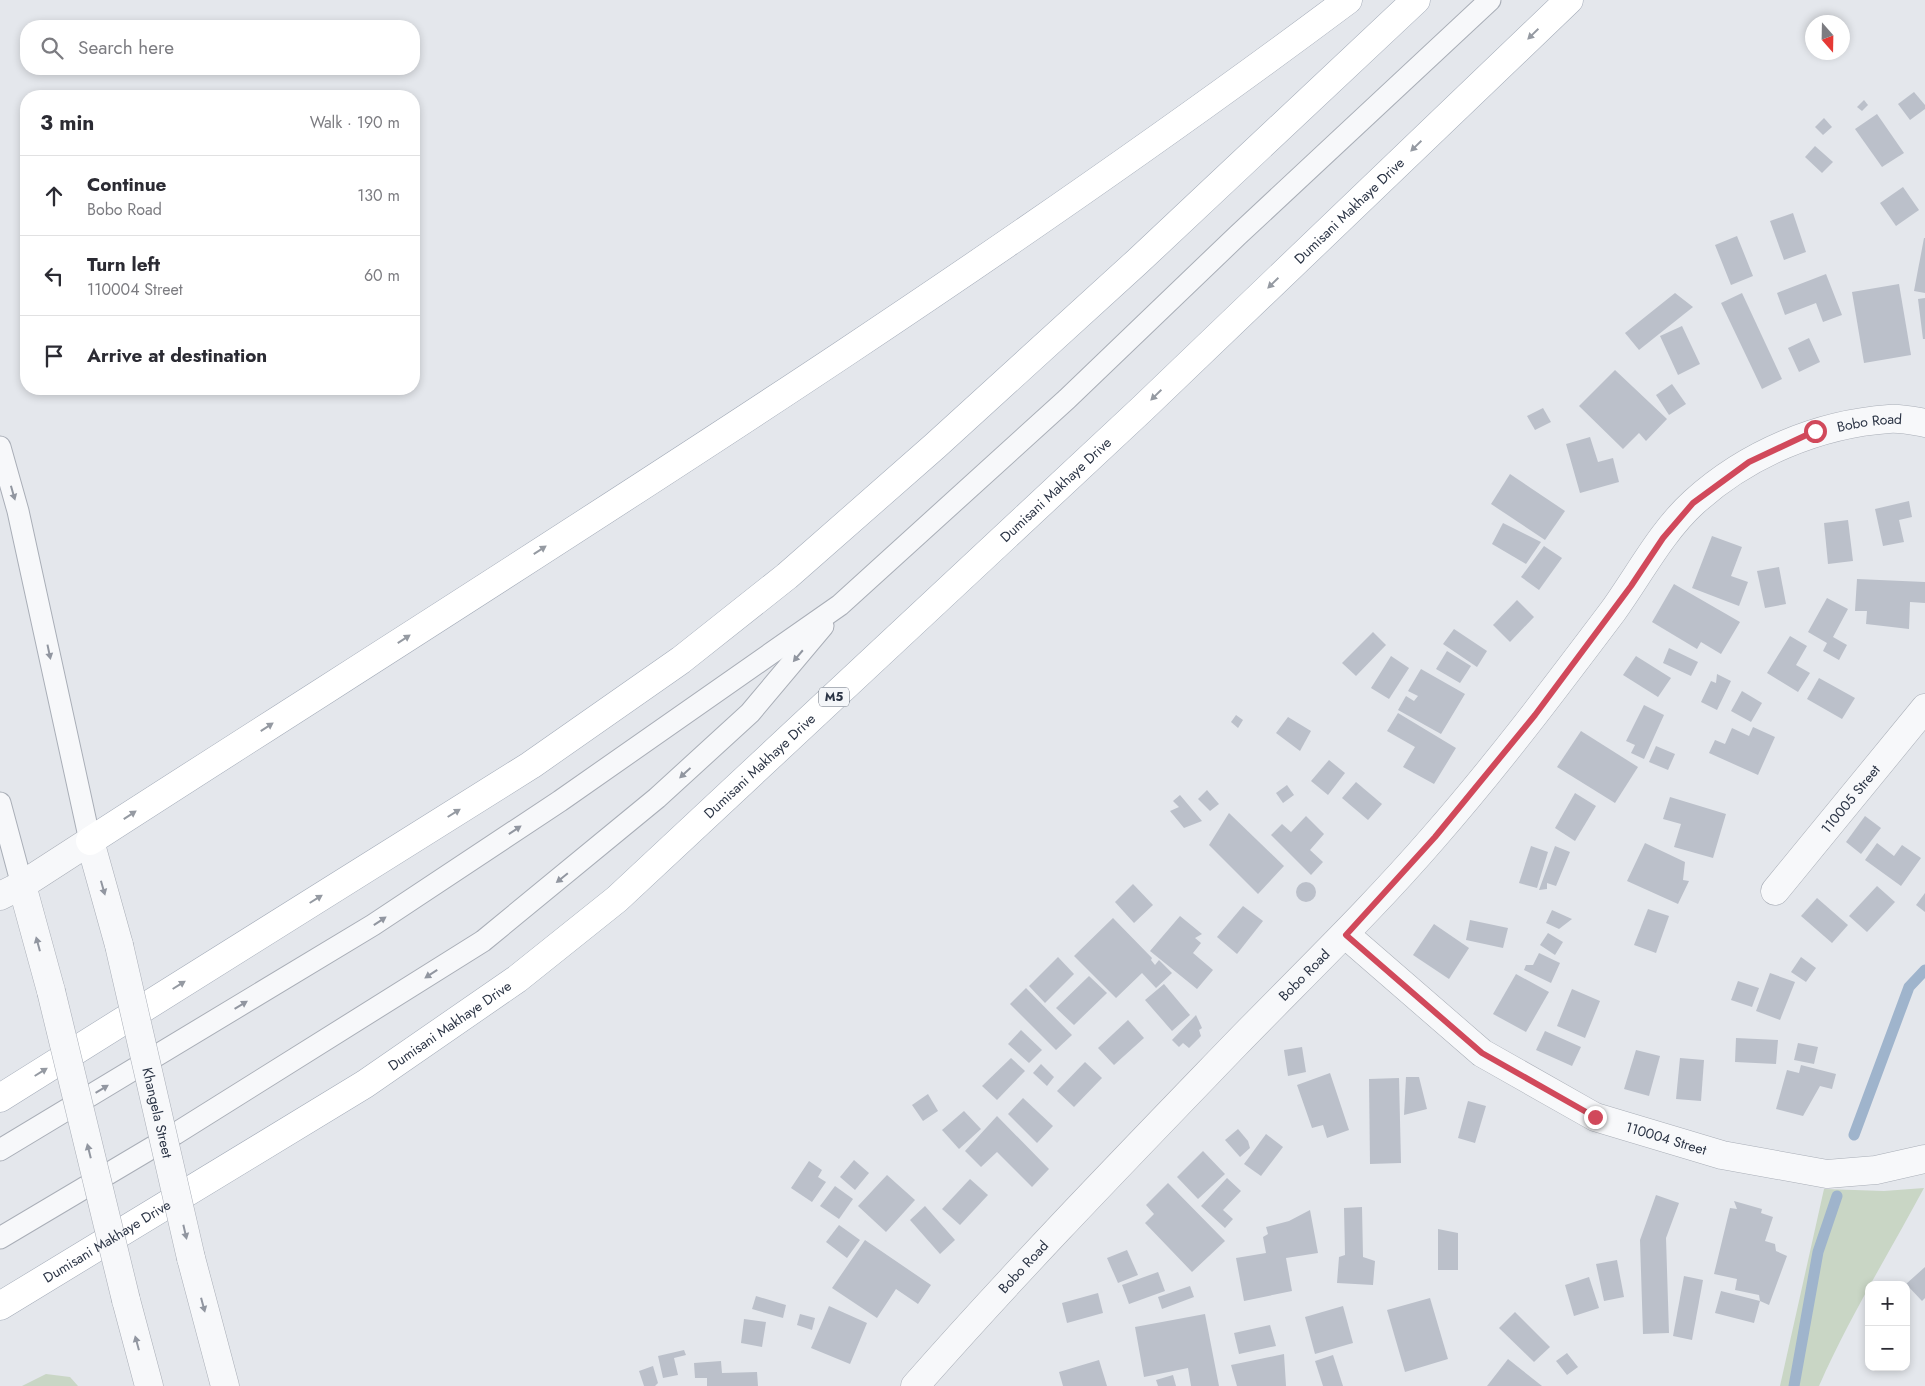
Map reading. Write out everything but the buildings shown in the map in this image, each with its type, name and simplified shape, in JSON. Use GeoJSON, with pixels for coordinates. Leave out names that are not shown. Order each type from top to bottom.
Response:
{"type":"FeatureCollection","features":[{"type":"Feature","properties":{"kind":"main road"},"geometry":{"type":"LineString","coordinates":[[90,841],[740,422],[1004,245],[1244,78],[1348,0]]}},
{"type":"Feature","properties":{"kind":"main road"},"geometry":{"type":"LineString","coordinates":[[0,1098],[531,765],[681,660],[787,576],[935,446],[1130,268],[1416,0]]}},
{"type":"Feature","properties":{"kind":"main road","name":"Dumisani Makhaye Drive"},"geometry":{"type":"LineString","coordinates":[[7,1303],[365,1084],[517,980],[617,900],[1134,416],[1568,0]]}},
{"type":"Feature","properties":{"kind":"street","name":"Bobo Road"},"geometry":{"type":"LineString","coordinates":[[915,1386],[975,1318],[1238,1042],[1346,935],[1435,837],[1535,715],[1631,586],[1663,538],[1693,503],[1749,462],[1815,431],[1892,418],[1925,423]]}},
{"type":"Feature","properties":{"kind":"street","name":"110005 Street"},"geometry":{"type":"LineString","coordinates":[[1775,891],[1925,708]]}},
{"type":"Feature","properties":{"kind":"street"},"geometry":{"type":"LineString","coordinates":[[90,841],[11,890],[51,991],[148,1386]]}},
{"type":"Feature","properties":{"kind":"street","name":"Khangela Street"},"geometry":{"type":"LineString","coordinates":[[90,841],[119,946],[191,1258],[225,1386]]}},
{"type":"Feature","properties":{"kind":"street","name":"110004 Street"},"geometry":{"type":"LineString","coordinates":[[1346,935],[1482,1053],[1595,1117],[1722,1154],[1827,1174],[1876,1170],[1925,1159]]}},
{"type":"Feature","properties":{"kind":"lane"},"geometry":{"type":"LineString","coordinates":[[0,1150],[373,925],[560,801],[840,605],[1067,399],[1238,235],[1490,0]]}},
{"type":"Feature","properties":{"kind":"lane"},"geometry":{"type":"LineString","coordinates":[[0,447],[18,511],[90,841]]}},
{"type":"Feature","properties":{"kind":"lane"},"geometry":{"type":"LineString","coordinates":[[0,1238],[175,1134],[484,941],[657,798],[750,713],[840,605]]}},
{"type":"Feature","properties":{"kind":"lane"},"geometry":{"type":"LineString","coordinates":[[0,803],[11,890]]}},
{"type":"Feature","properties":{"kind":"green space"},"geometry":{"type":"Polygon","coordinates":[[[1924,1188],[1872,1281],[1865,1281],[1865,1294],[1819,1386],[1780,1386],[1824,1189],[1884,1191],[1924,1188]]]}},
{"type":"Feature","properties":{"kind":"green space"},"geometry":{"type":"Polygon","coordinates":[[[46,1374],[70,1377],[78,1386],[22,1386],[46,1374]]]}},
{"type":"Feature","properties":{"kind":"waterway"},"geometry":{"type":"LineString","coordinates":[[1854,1135],[1909,987],[1925,970]]}},
{"type":"Feature","properties":{"kind":"waterway"},"geometry":{"type":"LineString","coordinates":[[1794,1386],[1818,1252],[1837,1196]]}},
{"type":"Feature","properties":{"kind":"route"},"geometry":{"type":"LineString","coordinates":[[1595,1117],[1482,1053],[1346,935],[1435,837],[1535,715],[1631,586],[1663,538],[1693,503],[1723,479],[1749,462],[1815,431]]}}]}
